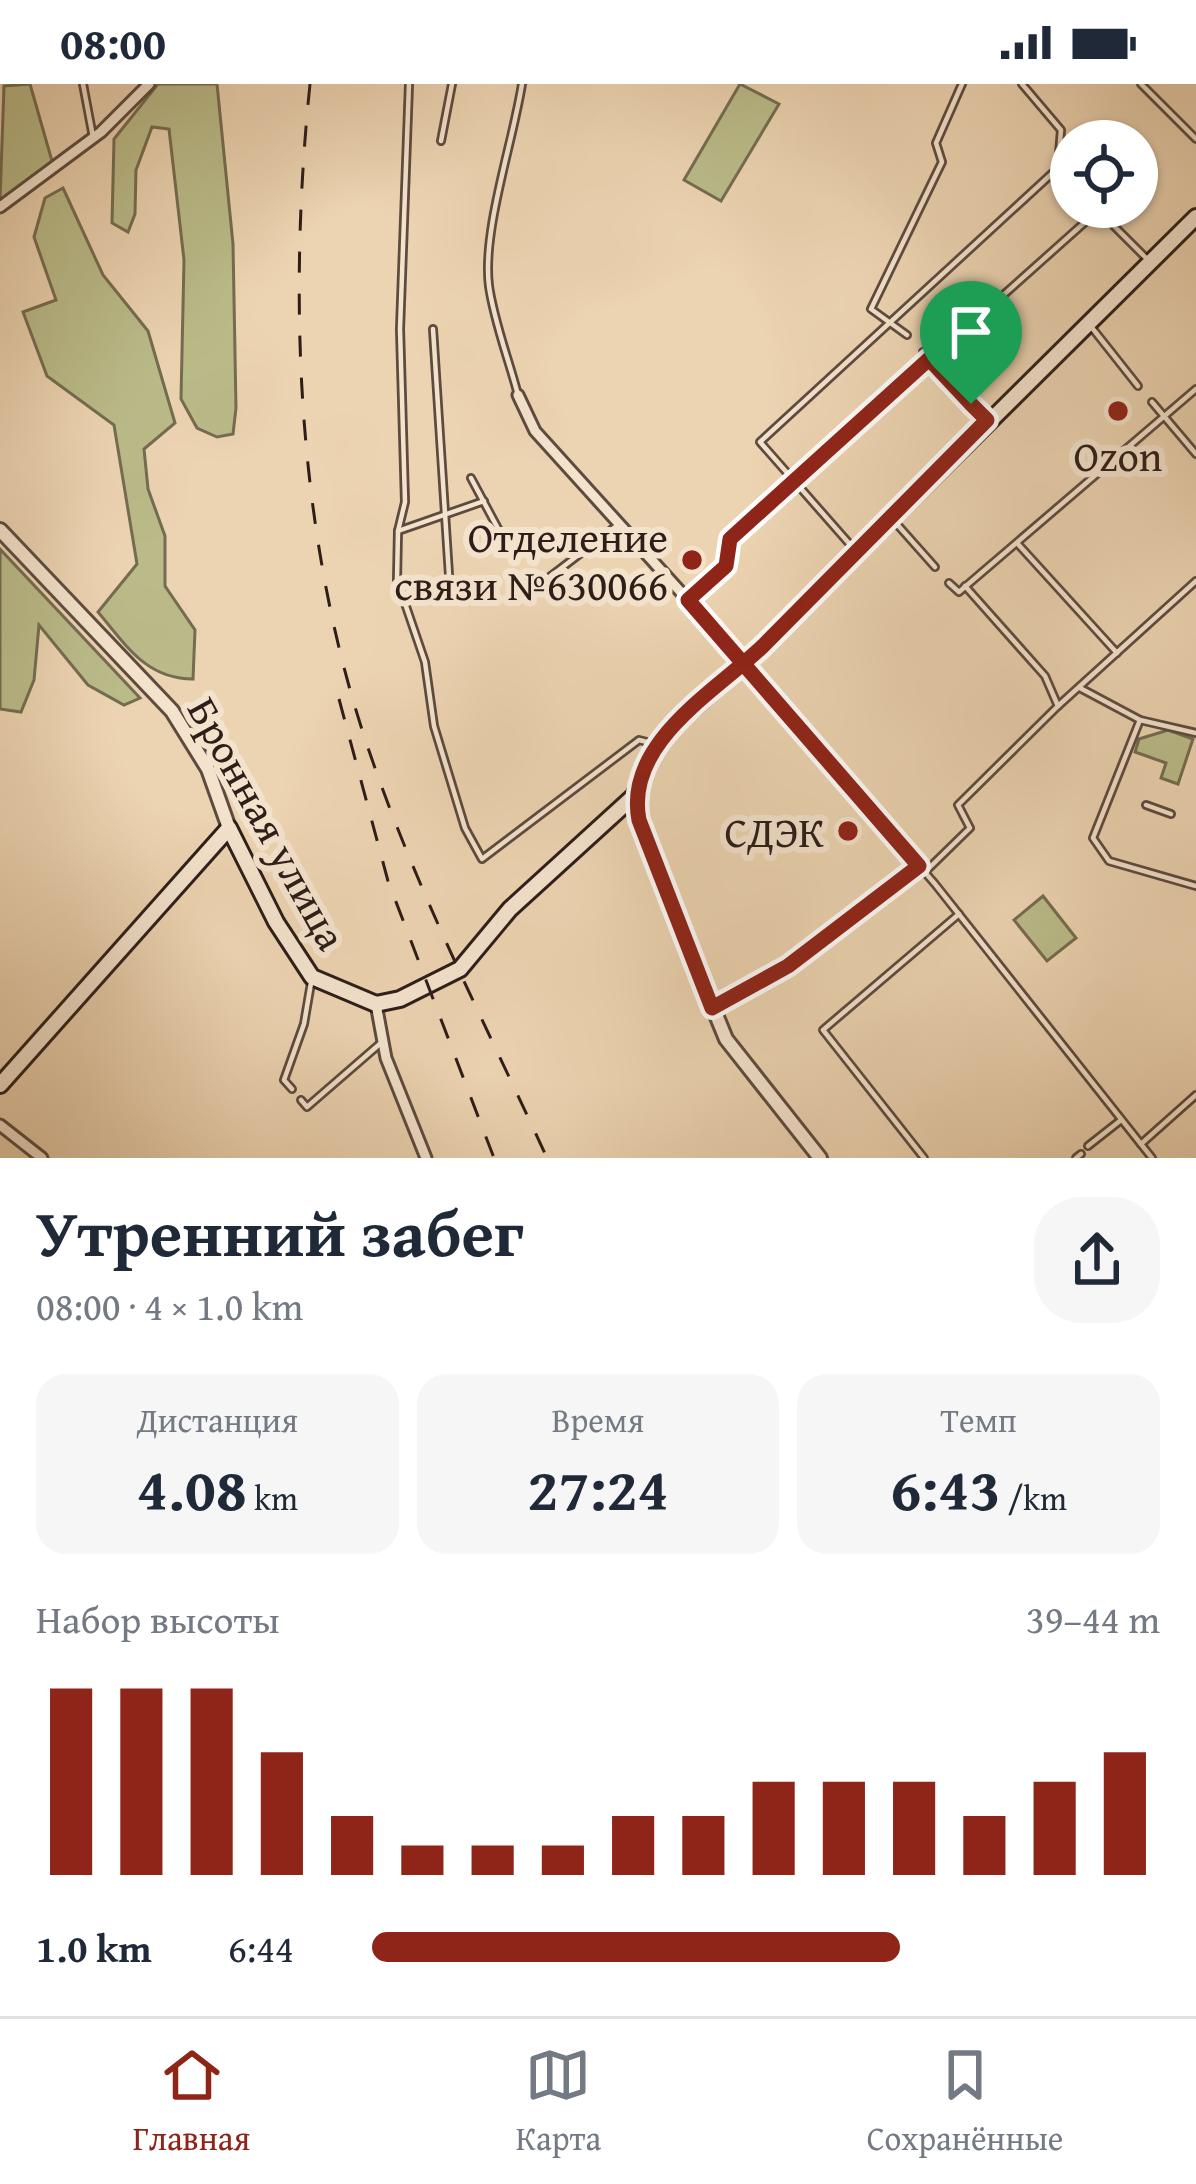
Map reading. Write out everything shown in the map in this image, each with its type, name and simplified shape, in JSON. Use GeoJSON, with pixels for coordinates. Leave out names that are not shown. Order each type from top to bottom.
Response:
{"type":"FeatureCollection","features":[{"type":"Feature","properties":{"kind":"main road"},"geometry":{"type":"LineString","coordinates":[[376,1004],[400,999],[460,969],[510,909],[634,796],[656,744],[858,553],[1196,217]]}},
{"type":"Feature","properties":{"kind":"main road"},"geometry":{"type":"LineString","coordinates":[[0,1085],[230,828]]}},
{"type":"Feature","properties":{"kind":"main road","name":"Бронная улица"},"geometry":{"type":"LineString","coordinates":[[230,828],[276,922],[312,977],[376,1004]]}},
{"type":"Feature","properties":{"kind":"street"},"geometry":{"type":"LineString","coordinates":[[0,207],[93,138],[149,84]]}},
{"type":"Feature","properties":{"kind":"street"},"geometry":{"type":"LineString","coordinates":[[518,395],[535,431],[745,663]]}},
{"type":"Feature","properties":{"kind":"street","name":"Бронная улица"},"geometry":{"type":"LineString","coordinates":[[0,530],[172,711],[208,769],[230,828]]}},
{"type":"Feature","properties":{"kind":"street"},"geometry":{"type":"LineString","coordinates":[[634,796],[642,834],[726,1039],[820,1158]]}},
{"type":"Feature","properties":{"kind":"street"},"geometry":{"type":"LineString","coordinates":[[376,1004],[383,1041],[427,1158]]}},
{"type":"Feature","properties":{"kind":"street"},"geometry":{"type":"LineString","coordinates":[[0,1125],[42,1158]]}},
{"type":"Feature","properties":{"kind":"lane"},"geometry":{"type":"LineString","coordinates":[[82,84],[93,138]]}},
{"type":"Feature","properties":{"kind":"lane"},"geometry":{"type":"LineString","coordinates":[[409,84],[400,329],[405,502],[398,531],[397,580],[425,662],[434,726],[464,828],[482,859],[640,740],[656,744]]}},
{"type":"Feature","properties":{"kind":"lane"},"geometry":{"type":"LineString","coordinates":[[441,141],[452,84]]}},
{"type":"Feature","properties":{"kind":"lane"},"geometry":{"type":"LineString","coordinates":[[518,395],[488,283],[500,183],[510,157],[522,84]]}},
{"type":"Feature","properties":{"kind":"lane"},"geometry":{"type":"LineString","coordinates":[[907,335],[872,308],[942,162],[936,143],[962,84]]}},
{"type":"Feature","properties":{"kind":"lane"},"geometry":{"type":"LineString","coordinates":[[1022,84],[1053,120]]}},
{"type":"Feature","properties":{"kind":"lane"},"geometry":{"type":"LineString","coordinates":[[1141,84],[1196,139]]}},
{"type":"Feature","properties":{"kind":"lane"},"geometry":{"type":"LineString","coordinates":[[858,553],[760,442],[885,322],[1050,176]]}},
{"type":"Feature","properties":{"kind":"lane"},"geometry":{"type":"LineString","coordinates":[[688,600],[726,566],[730,539],[1076,228]]}},
{"type":"Feature","properties":{"kind":"lane"},"geometry":{"type":"LineString","coordinates":[[1118,228],[1150,262]]}},
{"type":"Feature","properties":{"kind":"lane"},"geometry":{"type":"LineString","coordinates":[[1088,322],[1138,386]]}},
{"type":"Feature","properties":{"kind":"lane"},"geometry":{"type":"LineString","coordinates":[[433,329],[449,575]]}},
{"type":"Feature","properties":{"kind":"lane"},"geometry":{"type":"LineString","coordinates":[[923,352],[987,420]]}},
{"type":"Feature","properties":{"kind":"lane"},"geometry":{"type":"LineString","coordinates":[[949,584],[958,592],[1196,389]]}},
{"type":"Feature","properties":{"kind":"lane"},"geometry":{"type":"LineString","coordinates":[[1152,402],[1196,454]]}},
{"type":"Feature","properties":{"kind":"lane"},"geometry":{"type":"LineString","coordinates":[[471,478],[510,551]]}},
{"type":"Feature","properties":{"kind":"lane"},"geometry":{"type":"LineString","coordinates":[[398,531],[448,515],[459,505],[484,501]]}},
{"type":"Feature","properties":{"kind":"lane"},"geometry":{"type":"LineString","coordinates":[[892,518],[935,567]]}},
{"type":"Feature","properties":{"kind":"lane"},"geometry":{"type":"LineString","coordinates":[[547,579],[619,524]]}},
{"type":"Feature","properties":{"kind":"lane"},"geometry":{"type":"LineString","coordinates":[[1017,543],[1117,653]]}},
{"type":"Feature","properties":{"kind":"lane"},"geometry":{"type":"LineString","coordinates":[[712,1008],[788,966],[922,869],[970,828],[958,805],[1196,581]]}},
{"type":"Feature","properties":{"kind":"lane"},"geometry":{"type":"LineString","coordinates":[[965,586],[1045,676],[1058,706]]}},
{"type":"Feature","properties":{"kind":"lane"},"geometry":{"type":"LineString","coordinates":[[745,663],[922,869],[1152,1158]]}},
{"type":"Feature","properties":{"kind":"lane"},"geometry":{"type":"LineString","coordinates":[[1080,688],[1140,720],[1196,733]]}},
{"type":"Feature","properties":{"kind":"lane"},"geometry":{"type":"LineString","coordinates":[[1140,720],[1094,838],[1109,861],[1196,886]]}},
{"type":"Feature","properties":{"kind":"lane"},"geometry":{"type":"LineString","coordinates":[[1110,793],[1119,796]]}},
{"type":"Feature","properties":{"kind":"lane"},"geometry":{"type":"LineString","coordinates":[[1146,805],[1171,814]]}},
{"type":"Feature","properties":{"kind":"lane"},"geometry":{"type":"LineString","coordinates":[[924,1158],[823,1030],[959,914]]}},
{"type":"Feature","properties":{"kind":"lane"},"geometry":{"type":"LineString","coordinates":[[292,1090],[284,1079],[304,1024],[312,977]]}},
{"type":"Feature","properties":{"kind":"lane"},"geometry":{"type":"LineString","coordinates":[[301,1100],[307,1107],[383,1041]]}},
{"type":"Feature","properties":{"kind":"lane"},"geometry":{"type":"LineString","coordinates":[[1141,1144],[1196,1095]]}},
{"type":"Feature","properties":{"kind":"lane"},"geometry":{"type":"LineString","coordinates":[[1088,1146],[1121,1120]]}},
{"type":"Feature","properties":{"kind":"green space"},"geometry":{"type":"Polygon","coordinates":[[[30,84],[52,161],[50,169],[0,200],[4,86],[30,84]]]}},
{"type":"Feature","properties":{"kind":"green space"},"geometry":{"type":"Polygon","coordinates":[[[158,84],[217,84],[233,244],[233,434],[217,437],[197,428],[181,399],[184,260],[169,129],[152,127],[136,170],[135,214],[128,232],[112,223],[114,139],[158,84]]]}},
{"type":"Feature","properties":{"kind":"green space"},"geometry":{"type":"Polygon","coordinates":[[[740,84],[779,104],[721,201],[684,180],[740,84]]]}},
{"type":"Feature","properties":{"kind":"green space"},"geometry":{"type":"Polygon","coordinates":[[[63,188],[103,275],[148,331],[175,423],[144,449],[148,489],[165,536],[165,586],[195,630],[193,679],[150,667],[98,612],[137,564],[114,425],[47,376],[23,312],[56,300],[34,237],[45,198],[63,188]]]}},
{"type":"Feature","properties":{"kind":"green space"},"geometry":{"type":"Polygon","coordinates":[[[0,549],[140,698],[124,705],[88,685],[39,625],[34,680],[21,712],[0,709],[0,549]]]}},
{"type":"Feature","properties":{"kind":"green space"},"geometry":{"type":"Polygon","coordinates":[[[1168,730],[1193,739],[1178,784],[1161,778],[1166,763],[1135,752],[1139,739],[1168,730]]]}},
{"type":"Feature","properties":{"kind":"green space"},"geometry":{"type":"Polygon","coordinates":[[[1043,896],[1076,938],[1047,961],[1014,920],[1043,896]]]}},
{"type":"Feature","properties":{"kind":"railway"},"geometry":{"type":"LineString","coordinates":[[310,84],[300,240],[302,398],[309,477],[335,632],[395,822],[547,1158]]}},
{"type":"Feature","properties":{"kind":"railway"},"geometry":{"type":"LineString","coordinates":[[339,699],[388,881],[494,1158]]}},
{"type":"Feature","properties":{"kind":"place","name":"Ozon"},"geometry":{"type":"Point","coordinates":[1118,411]}},
{"type":"Feature","properties":{"kind":"place","name":"Отделение связи №630066"},"geometry":{"type":"Point","coordinates":[692,560]}},
{"type":"Feature","properties":{"kind":"place","name":"СДЭК"},"geometry":{"type":"Point","coordinates":[848,831]}},
{"type":"Feature","properties":{"kind":"route"},"geometry":{"type":"LineString","coordinates":[[971,404],[929,359],[730,539],[726,566],[688,600],[745,663],[919,866],[788,966],[712,1008],[639,820],[634,796],[656,744],[677,723],[745,663],[763,646],[987,420],[971,404]]}}]}
